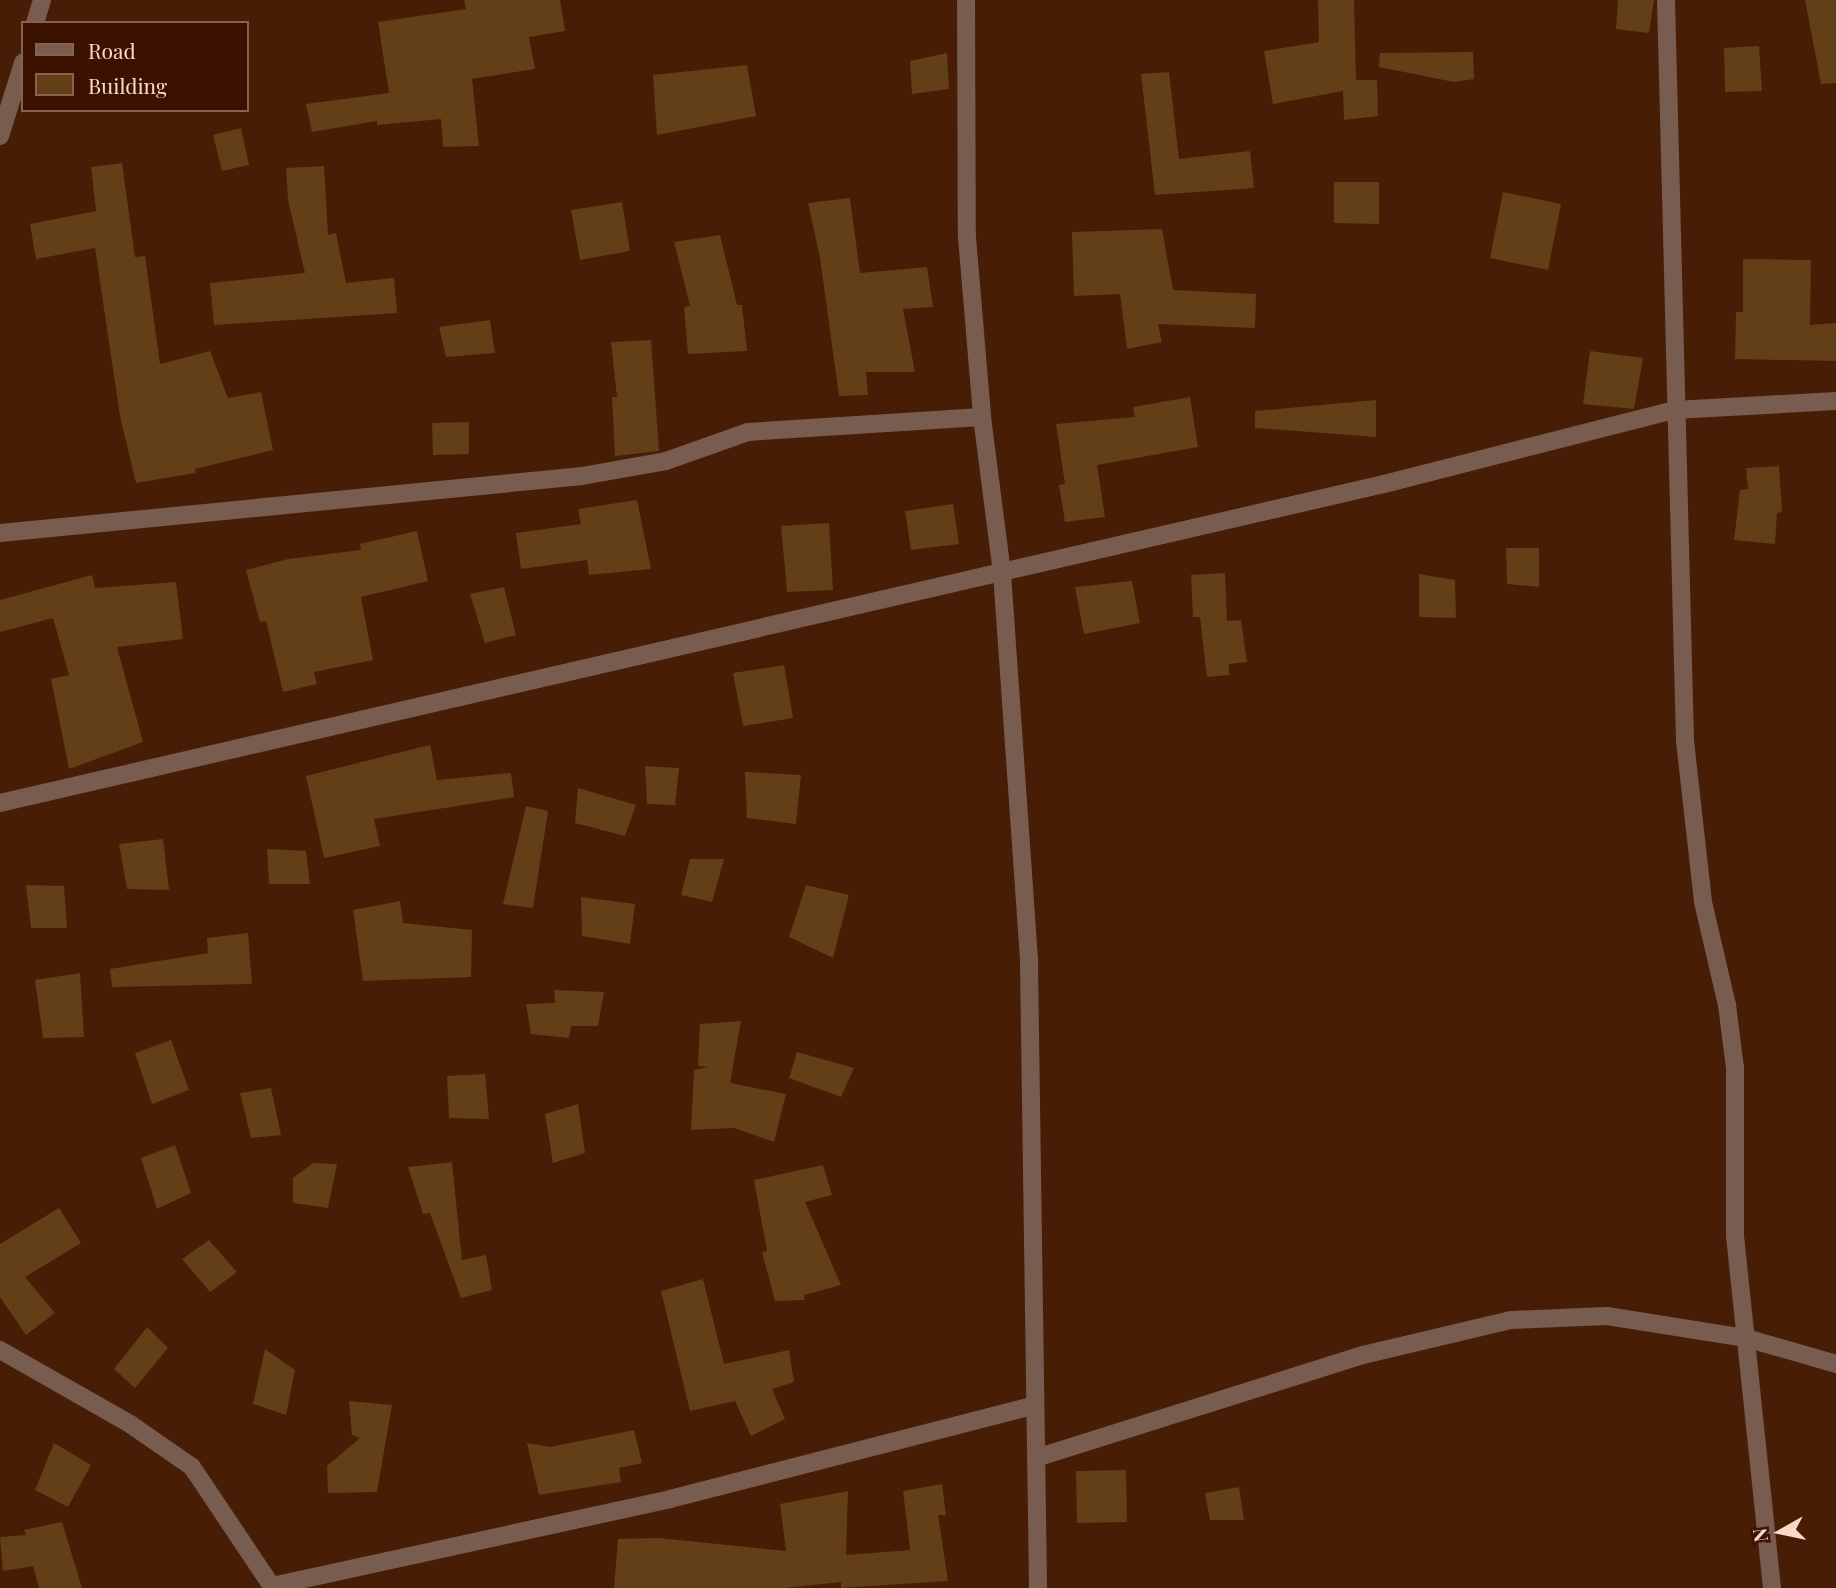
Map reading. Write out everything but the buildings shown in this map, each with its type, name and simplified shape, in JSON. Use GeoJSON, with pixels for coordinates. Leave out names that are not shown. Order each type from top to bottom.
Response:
{"type":"FeatureCollection","features":[{"type":"Feature","properties":{"kind":"street"},"geometry":{"type":"LineString","coordinates":[[36,21],[42,0]]}},
{"type":"Feature","properties":{"kind":"street"},"geometry":{"type":"LineString","coordinates":[[966,0],[967,237],[982,417],[1002,573],[1029,964],[1038,1588]]}},
{"type":"Feature","properties":{"kind":"street"},"geometry":{"type":"LineString","coordinates":[[1666,0],[1685,741],[1703,902],[1727,1005],[1735,1068],[1735,1236],[1772,1588]]}},
{"type":"Feature","properties":{"kind":"street"},"geometry":{"type":"LineString","coordinates":[[0,136],[21,69]]}},
{"type":"Feature","properties":{"kind":"street"},"geometry":{"type":"LineString","coordinates":[[0,803],[1384,484],[1675,410],[1836,401]]}},
{"type":"Feature","properties":{"kind":"street"},"geometry":{"type":"LineString","coordinates":[[0,533],[582,476],[666,461],[748,432],[982,417]]}},
{"type":"Feature","properties":{"kind":"street"},"geometry":{"type":"LineString","coordinates":[[1036,1458],[1363,1355],[1511,1320],[1607,1316],[1746,1338],[1836,1364]]}},
{"type":"Feature","properties":{"kind":"street"},"geometry":{"type":"LineString","coordinates":[[0,1350],[130,1424],[192,1467],[273,1587],[670,1499],[1035,1405]]}}]}
